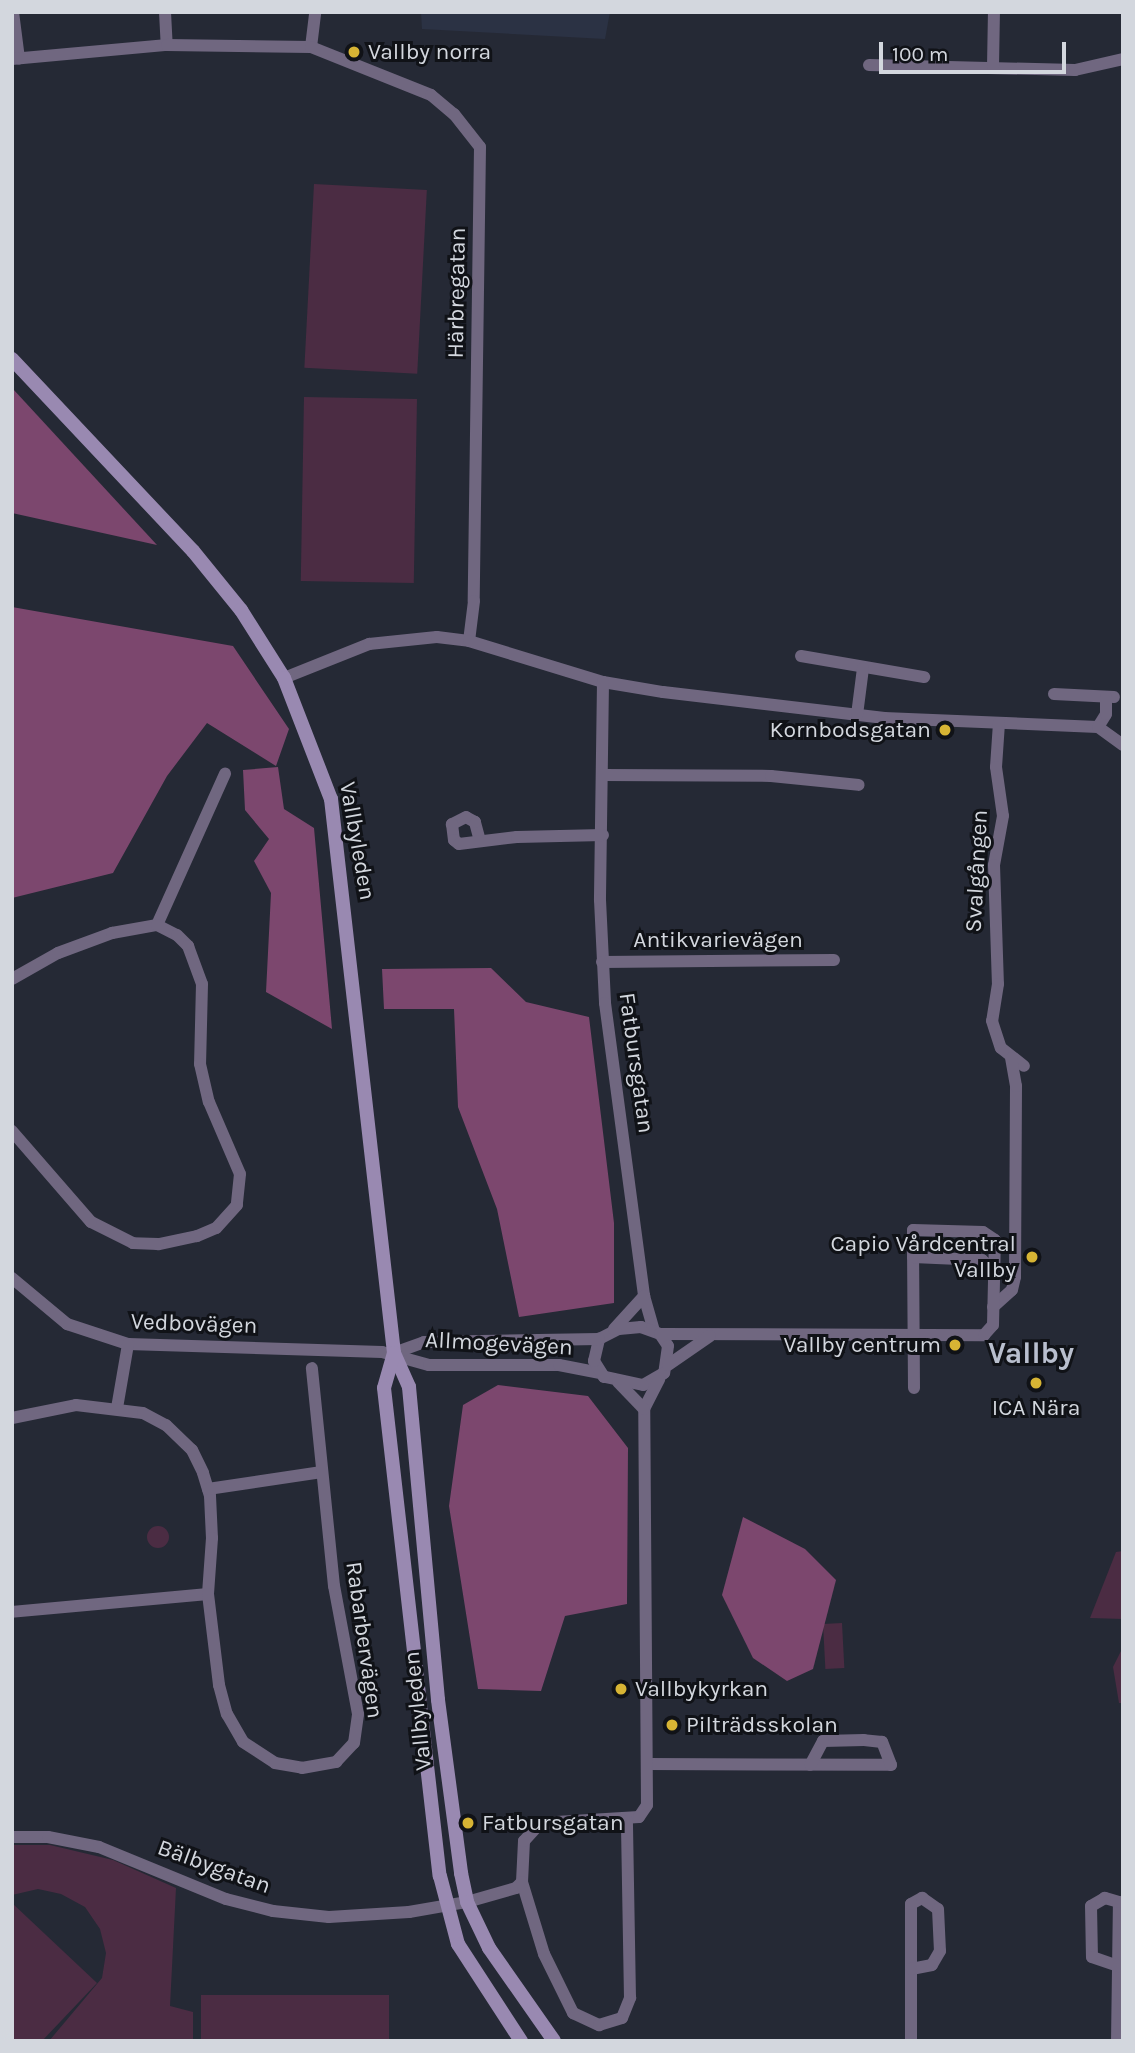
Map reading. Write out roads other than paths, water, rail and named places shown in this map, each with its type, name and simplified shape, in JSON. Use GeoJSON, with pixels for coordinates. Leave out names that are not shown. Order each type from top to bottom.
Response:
{"type":"FeatureCollection","features":[{"type":"Feature","properties":{"kind":"main road","name":"Vallbyleden"},"geometry":{"type":"LineString","coordinates":[[12,359],[224,586],[284,678],[331,799],[394,1353],[409,1387],[438,1700],[467,1902],[509,1981],[554,2041]]}},
{"type":"Feature","properties":{"kind":"main road","name":"Vallbyleden"},"geometry":{"type":"LineString","coordinates":[[394,1353],[384,1388],[433,1824],[446,1904],[458,1944],[521,2041]]}},
{"type":"Feature","properties":{"kind":"street"},"geometry":{"type":"LineString","coordinates":[[13,12],[15,59],[167,45],[311,47],[315,12]]}},
{"type":"Feature","properties":{"kind":"street"},"geometry":{"type":"LineString","coordinates":[[165,12],[167,45]]}},
{"type":"Feature","properties":{"kind":"street"},"geometry":{"type":"LineString","coordinates":[[993,67],[994,12]]}},
{"type":"Feature","properties":{"kind":"street","name":"Härbregatan"},"geometry":{"type":"LineString","coordinates":[[311,47],[431,95],[454,114],[480,147],[474,601],[469,641]]}},
{"type":"Feature","properties":{"kind":"street"},"geometry":{"type":"LineString","coordinates":[[869,65],[1075,70],[1123,59]]}},
{"type":"Feature","properties":{"kind":"street"},"geometry":{"type":"LineString","coordinates":[[284,678],[342,653],[394,639],[469,641],[603,682],[857,715],[1098,727],[1123,744]]}},
{"type":"Feature","properties":{"kind":"street"},"geometry":{"type":"LineString","coordinates":[[801,656],[925,677]]}},
{"type":"Feature","properties":{"kind":"street"},"geometry":{"type":"LineString","coordinates":[[857,715],[863,668]]}},
{"type":"Feature","properties":{"kind":"street","name":"Fatbursgatan"},"geometry":{"type":"LineString","coordinates":[[603,682],[602,962],[643,1296],[657,1332]]}},
{"type":"Feature","properties":{"kind":"street"},"geometry":{"type":"LineString","coordinates":[[1054,694],[1110,697],[1106,714],[1098,727]]}},
{"type":"Feature","properties":{"kind":"street","name":"Svalgången"},"geometry":{"type":"LineString","coordinates":[[993,1307],[1007,1298],[1015,1277],[1016,1086],[1010,1058],[998,1041],[992,1021],[998,984],[994,865],[1003,816],[996,767],[999,723]]}},
{"type":"Feature","properties":{"kind":"street"},"geometry":{"type":"LineString","coordinates":[[157,925],[225,774]]}},
{"type":"Feature","properties":{"kind":"street"},"geometry":{"type":"LineString","coordinates":[[603,775],[771,776],[859,785]]}},
{"type":"Feature","properties":{"kind":"street"},"geometry":{"type":"LineString","coordinates":[[480,841],[603,835]]}},
{"type":"Feature","properties":{"kind":"street"},"geometry":{"type":"LineString","coordinates":[[12,979],[58,953],[112,933],[157,925],[167,928],[188,946],[202,984],[203,1080],[240,1174],[237,1205],[227,1220],[197,1236],[158,1244],[114,1237],[86,1216],[12,1131]]}},
{"type":"Feature","properties":{"kind":"street","name":"Antikvarievägen"},"geometry":{"type":"LineString","coordinates":[[602,962],[834,960]]}},
{"type":"Feature","properties":{"kind":"street"},"geometry":{"type":"LineString","coordinates":[[1010,1058],[1024,1066]]}},
{"type":"Feature","properties":{"kind":"street"},"geometry":{"type":"LineString","coordinates":[[603,1336],[630,1328],[710,1336],[913,1336],[984,1335],[993,1325],[995,1240],[983,1232],[913,1230],[913,1336],[914,1388]]}},
{"type":"Feature","properties":{"kind":"street"},"geometry":{"type":"LineString","coordinates":[[913,1257],[982,1260],[995,1272]]}},
{"type":"Feature","properties":{"kind":"street","name":"Vedbovägen"},"geometry":{"type":"LineString","coordinates":[[12,1278],[67,1324],[128,1344],[394,1353]]}},
{"type":"Feature","properties":{"kind":"street"},"geometry":{"type":"LineString","coordinates":[[643,1296],[625,1322],[603,1336],[594,1352],[600,1373],[618,1382],[644,1409]]}},
{"type":"Feature","properties":{"kind":"street"},"geometry":{"type":"LineString","coordinates":[[657,1332],[668,1346],[668,1366]]}},
{"type":"Feature","properties":{"kind":"street","name":"Allmogevägen"},"geometry":{"type":"LineString","coordinates":[[394,1353],[424,1342],[603,1336]]}},
{"type":"Feature","properties":{"kind":"street"},"geometry":{"type":"LineString","coordinates":[[628,1821],[630,1998],[622,2018],[599,2025],[573,2012],[544,1954],[522,1882],[524,1841],[540,1823],[628,1821],[639,1817],[647,1805],[644,1409],[668,1366],[710,1336]]}},
{"type":"Feature","properties":{"kind":"street"},"geometry":{"type":"LineString","coordinates":[[117,1408],[128,1344]]}},
{"type":"Feature","properties":{"kind":"street","name":"Allmogevägen"},"geometry":{"type":"LineString","coordinates":[[394,1353],[429,1365],[559,1364],[600,1373]]}},
{"type":"Feature","properties":{"kind":"street","name":"Rabarbervägen"},"geometry":{"type":"LineString","coordinates":[[12,1418],[76,1405],[117,1408],[166,1425],[192,1450],[208,1489],[212,1538],[208,1594],[219,1685],[227,1714],[243,1742],[275,1763],[302,1768],[336,1762],[354,1743],[358,1714],[334,1586],[312,1368]]}},
{"type":"Feature","properties":{"kind":"street"},"geometry":{"type":"LineString","coordinates":[[618,1382],[643,1385],[659,1379]]}},
{"type":"Feature","properties":{"kind":"street"},"geometry":{"type":"LineString","coordinates":[[208,1489],[322,1472]]}},
{"type":"Feature","properties":{"kind":"street"},"geometry":{"type":"LineString","coordinates":[[12,1612],[208,1594]]}},
{"type":"Feature","properties":{"kind":"street"},"geometry":{"type":"LineString","coordinates":[[647,1764],[875,1766],[891,1765],[881,1742],[864,1740],[823,1741],[810,1765]]}},
{"type":"Feature","properties":{"kind":"street","name":"Bälbygatan"},"geometry":{"type":"LineString","coordinates":[[12,1837],[48,1837],[99,1847],[217,1895],[273,1911],[341,1917],[446,1904]]}},
{"type":"Feature","properties":{"kind":"street"},"geometry":{"type":"LineString","coordinates":[[446,1904],[467,1902],[516,1888],[522,1882]]}},
{"type":"Feature","properties":{"kind":"street"},"geometry":{"type":"LineString","coordinates":[[911,1969],[932,1965],[940,1951],[938,1909],[922,1898],[911,1903],[911,1969],[911,2041]]}},
{"type":"Feature","properties":{"kind":"street"},"geometry":{"type":"LineString","coordinates":[[1117,2041],[1119,1902],[1105,1898],[1091,1906],[1091,1957],[1118,1966]]}},
{"type":"Feature","properties":{"kind":"place","name":"Vallby norra"},"geometry":{"type":"Point","coordinates":[354,52]}},
{"type":"Feature","properties":{"kind":"place","name":"Kornbodsgatan"},"geometry":{"type":"Point","coordinates":[945,730]}},
{"type":"Feature","properties":{"kind":"place","name":"Capio Vårdcentral Vallby"},"geometry":{"type":"Point","coordinates":[1032,1257]}},
{"type":"Feature","properties":{"kind":"place","name":"Vallby centrum"},"geometry":{"type":"Point","coordinates":[955,1345]}},
{"type":"Feature","properties":{"kind":"place","name":"ICA Nära"},"geometry":{"type":"Point","coordinates":[1036,1383]}},
{"type":"Feature","properties":{"kind":"place","name":"Vallbykyrkan"},"geometry":{"type":"Point","coordinates":[621,1689]}},
{"type":"Feature","properties":{"kind":"place","name":"Pilträdsskolan"},"geometry":{"type":"Point","coordinates":[672,1725]}},
{"type":"Feature","properties":{"kind":"place","name":"Fatbursgatan"},"geometry":{"type":"Point","coordinates":[468,1823]}},
{"type":"Feature","properties":{"kind":"district","name":"Vallby"},"geometry":{"type":"Point","coordinates":[1031,1353]}}]}
